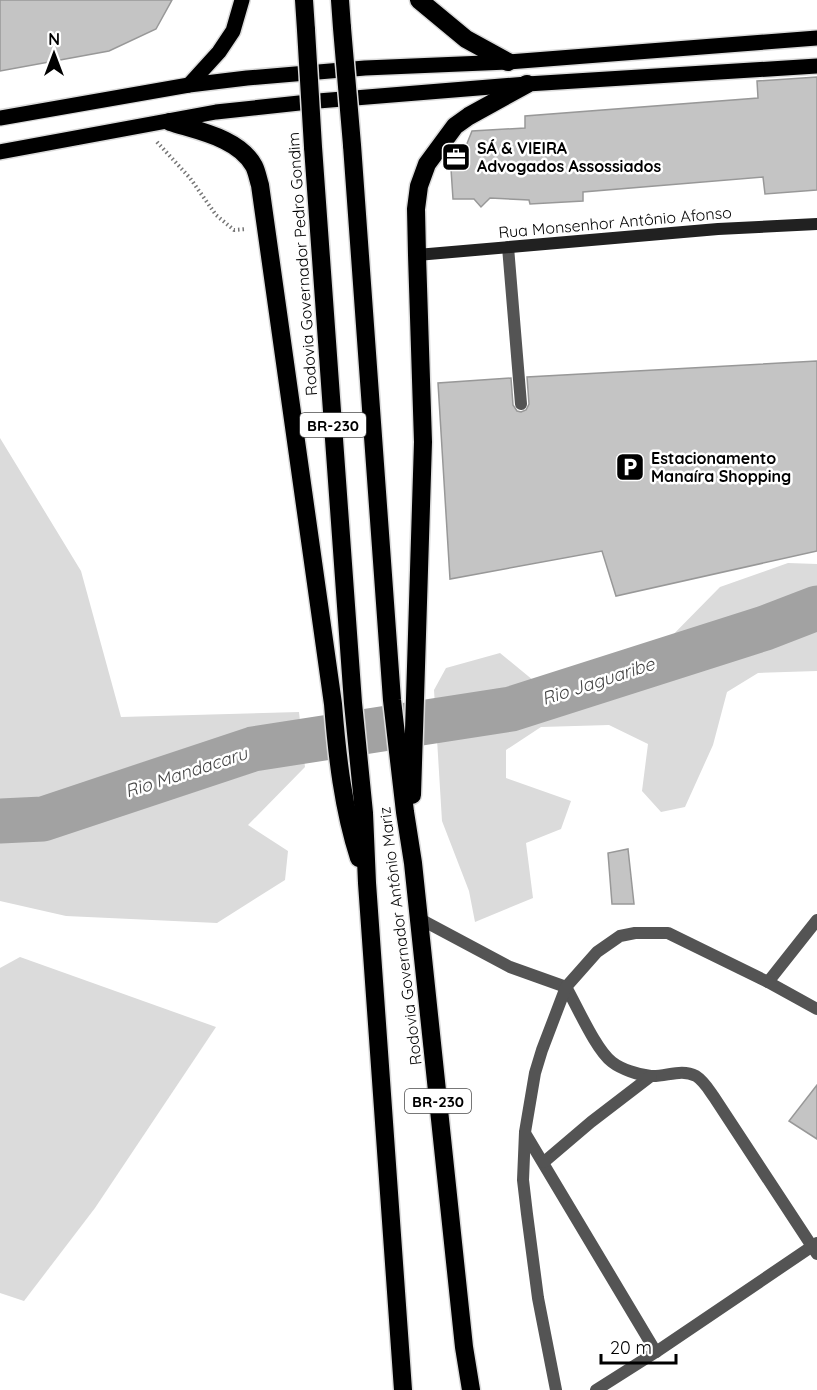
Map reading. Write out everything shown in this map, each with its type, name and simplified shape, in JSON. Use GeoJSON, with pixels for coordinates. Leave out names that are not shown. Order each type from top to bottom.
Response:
{"type":"FeatureCollection","features":[{"type":"Feature","properties":{"kind":"highway","name":"Rodovia Governador Pedro Gondim"},"geometry":{"type":"LineString","coordinates":[[304,0],[357,740]]}},
{"type":"Feature","properties":{"kind":"highway","name":"Rodovia Governador Antônio Mariz"},"geometry":{"type":"LineString","coordinates":[[340,0],[392,700],[408,812],[464,1347],[471,1390]]}},
{"type":"Feature","properties":{"kind":"highway"},"geometry":{"type":"LineString","coordinates":[[419,0],[466,39],[508,62]]}},
{"type":"Feature","properties":{"kind":"highway"},"geometry":{"type":"LineString","coordinates":[[408,812],[416,698],[423,442],[416,209],[419,186],[431,158],[455,126],[527,84]]}},
{"type":"Feature","properties":{"kind":"highway"},"geometry":{"type":"LineString","coordinates":[[170,122],[224,140],[240,150],[254,165],[260,184],[333,704],[335,736],[356,813]]}},
{"type":"Feature","properties":{"kind":"highway","name":"Rodovia Governador Antônio Mariz"},"geometry":{"type":"LineString","coordinates":[[357,740],[356,813],[367,883],[403,1390]]}},
{"type":"Feature","properties":{"kind":"main road"},"geometry":{"type":"LineString","coordinates":[[189,85],[219,52],[233,31],[243,0]]}},
{"type":"Feature","properties":{"kind":"main road"},"geometry":{"type":"LineString","coordinates":[[0,118],[189,85],[319,71],[508,62],[817,38]]}},
{"type":"Feature","properties":{"kind":"main road"},"geometry":{"type":"LineString","coordinates":[[0,152],[216,112],[318,101],[527,84],[817,66]]}},
{"type":"Feature","properties":{"kind":"street","name":"Rua Monsenhor Antônio Afonso"},"geometry":{"type":"LineString","coordinates":[[417,255],[718,228],[817,224]]}},
{"type":"Feature","properties":{"kind":"street"},"geometry":{"type":"LineString","coordinates":[[508,247],[521,404]]}},
{"type":"Feature","properties":{"kind":"street"},"geometry":{"type":"LineString","coordinates":[[420,919],[510,967],[567,987],[607,1057],[623,1069],[651,1076],[670,1073],[692,1074],[700,1079],[815,1248],[596,1390]]}},
{"type":"Feature","properties":{"kind":"street"},"geometry":{"type":"LineString","coordinates":[[768,982],[817,920]]}},
{"type":"Feature","properties":{"kind":"street"},"geometry":{"type":"LineString","coordinates":[[556,1390],[538,1298],[527,1214],[524,1180],[525,1132],[535,1073],[567,987],[587,962],[620,936],[652,932],[668,933],[768,982],[817,1010]]}},
{"type":"Feature","properties":{"kind":"street"},"geometry":{"type":"LineString","coordinates":[[544,1162],[651,1076]]}},
{"type":"Feature","properties":{"kind":"street"},"geometry":{"type":"LineString","coordinates":[[525,1132],[656,1352]]}},
{"type":"Feature","properties":{"kind":"path"},"geometry":{"type":"LineString","coordinates":[[147,139],[156,141],[190,178],[216,215],[234,230],[267,231]]}},
{"type":"Feature","properties":{"kind":"shaded area"},"geometry":{"type":"Polygon","coordinates":[[[0,438],[81,571],[121,717],[299,712],[305,767],[248,825],[288,851],[285,880],[217,923],[66,916],[0,901],[0,438]]]}},
{"type":"Feature","properties":{"kind":"shaded area"},"geometry":{"type":"Polygon","coordinates":[[[788,563],[817,564],[817,671],[758,673],[727,692],[713,745],[685,807],[661,812],[642,791],[648,744],[609,725],[541,727],[506,750],[506,778],[571,801],[561,829],[526,843],[533,898],[475,922],[469,891],[442,821],[434,690],[446,668],[500,653],[545,690],[657,651],[720,587],[788,563]]]}},
{"type":"Feature","properties":{"kind":"shaded area"},"geometry":{"type":"Polygon","coordinates":[[[20,957],[216,1027],[95,1208],[24,1301],[0,1293],[0,968],[20,957]]]}},
{"type":"Feature","properties":{"kind":"building"},"geometry":{"type":"Polygon","coordinates":[[[0,0],[172,0],[156,29],[109,51],[0,71],[0,0]]]}},
{"type":"Feature","properties":{"kind":"building"},"geometry":{"type":"Polygon","coordinates":[[[817,77],[817,190],[765,194],[763,177],[583,192],[583,201],[530,204],[529,200],[490,198],[481,207],[474,199],[453,199],[450,154],[466,146],[472,131],[525,128],[525,116],[758,98],[757,81],[817,77]]]}},
{"type":"Feature","properties":{"kind":"building","name":"Estacionamento Manaíra Shopping"},"geometry":{"type":"Polygon","coordinates":[[[817,361],[817,551],[616,596],[602,551],[450,579],[438,383],[511,378],[513,405],[517,411],[521,412],[526,410],[529,404],[527,377],[817,361]]]}},
{"type":"Feature","properties":{"kind":"building"},"geometry":{"type":"Polygon","coordinates":[[[628,849],[634,904],[612,904],[608,853],[628,849]]]}},
{"type":"Feature","properties":{"kind":"building"},"geometry":{"type":"Polygon","coordinates":[[[817,1085],[817,1139],[789,1121],[817,1085]]]}},
{"type":"Feature","properties":{"kind":"waterway","name":"Rio Jaguaribe"},"geometry":{"type":"LineString","coordinates":[[0,821],[43,819],[253,749],[511,709],[765,628],[817,608]]}},
{"type":"Feature","properties":{"kind":"place","name":"SÁ & VIEIRA Advogados Assossiados"},"geometry":{"type":"Point","coordinates":[456,157]}},
{"type":"Feature","properties":{"kind":"place","name":"Estacionamento Manaíra Shopping"},"geometry":{"type":"Point","coordinates":[630,467]}},
{"type":"Feature","properties":{"kind":"water label","name":"Rio Mandacaru"},"geometry":{"type":"Point","coordinates":[186,772]}}]}
